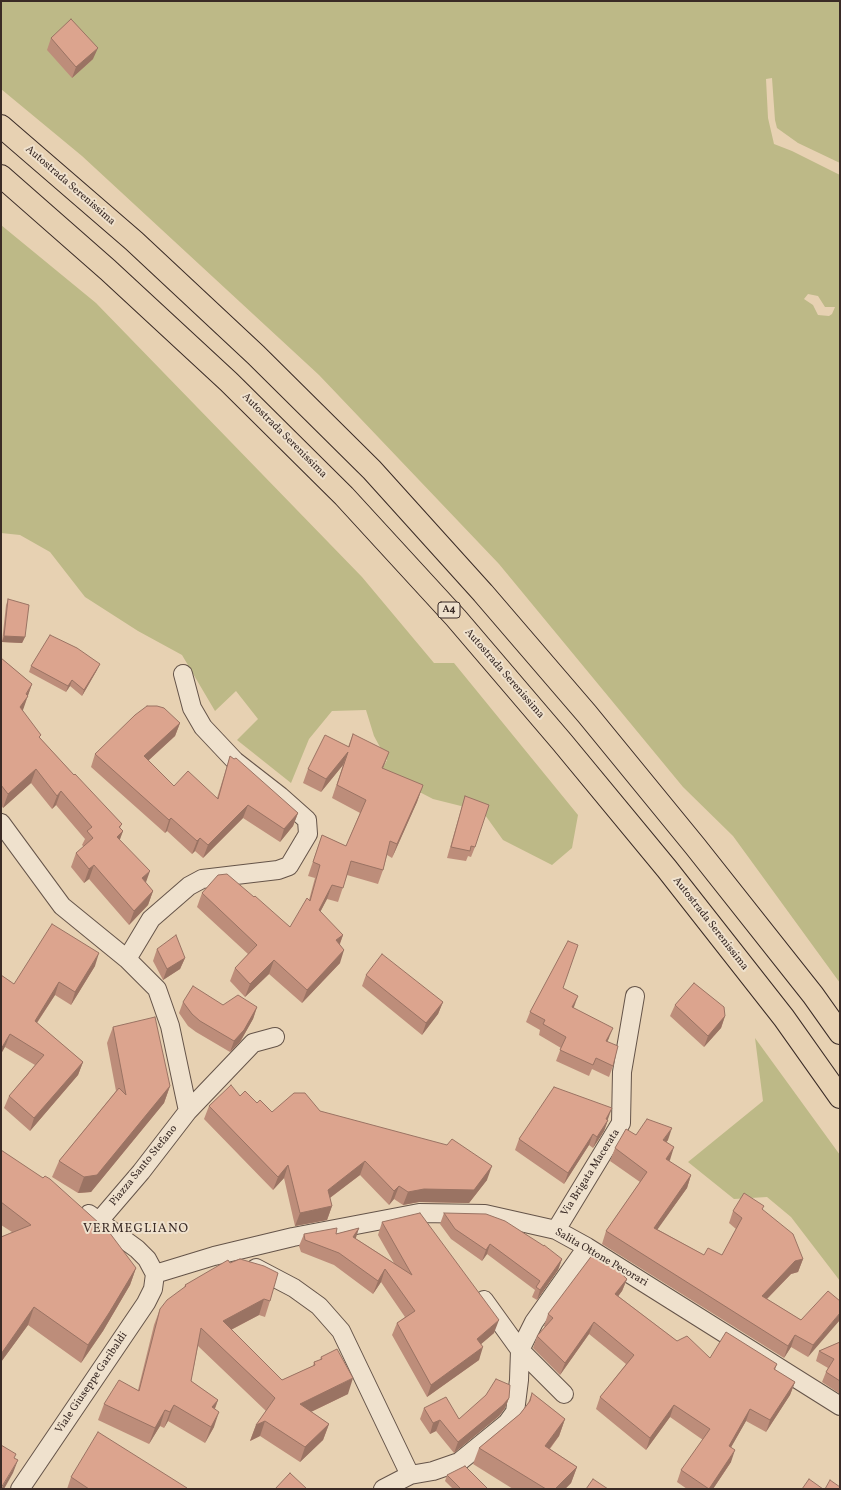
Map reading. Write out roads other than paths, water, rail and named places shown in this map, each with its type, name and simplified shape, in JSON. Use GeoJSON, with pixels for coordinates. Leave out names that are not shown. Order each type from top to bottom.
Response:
{"type":"FeatureCollection","features":[{"type":"Feature","properties":{"kind":"highway","name":"Autostrada Serenissima"},"geometry":{"type":"LineString","coordinates":[[1,126],[134,241],[251,349],[372,470],[483,593],[587,714],[695,846],[813,995],[840,1033]]}},
{"type":"Feature","properties":{"kind":"highway","name":"Autostrada Serenissima"},"geometry":{"type":"LineString","coordinates":[[1,176],[108,270],[229,382],[344,496],[456,618],[562,742],[667,869],[784,1018],[840,1097]]}},
{"type":"Feature","properties":{"kind":"street"},"geometry":{"type":"LineString","coordinates":[[127,959],[150,919],[189,886],[202,879],[278,870],[289,866],[308,834],[307,820],[280,796],[235,761],[203,727],[192,708],[183,674]]}},
{"type":"Feature","properties":{"kind":"street"},"geometry":{"type":"LineString","coordinates":[[1,823],[62,906],[127,959],[157,989],[170,1026],[188,1111]]}},
{"type":"Feature","properties":{"kind":"street","name":"Via Brigata Macerata"},"geometry":{"type":"LineString","coordinates":[[556,1230],[621,1123],[622,1072],[635,996]]}},
{"type":"Feature","properties":{"kind":"street","name":"Piazza Santo Stefano"},"geometry":{"type":"LineString","coordinates":[[99,1221],[188,1111],[253,1043],[275,1036]]}},
{"type":"Feature","properties":{"kind":"street"},"geometry":{"type":"LineString","coordinates":[[75,1204],[137,1249],[147,1259],[155,1274]]}},
{"type":"Feature","properties":{"kind":"street"},"geometry":{"type":"LineString","coordinates":[[419,1213],[433,1232]]}},
{"type":"Feature","properties":{"kind":"street","name":"Salita Ottone Pecorari"},"geometry":{"type":"LineString","coordinates":[[155,1274],[232,1251],[293,1237],[419,1213],[485,1214],[556,1230],[587,1247],[840,1406]]}},
{"type":"Feature","properties":{"kind":"street"},"geometry":{"type":"LineString","coordinates":[[383,1489],[410,1475],[433,1471],[459,1462],[507,1423],[514,1412],[519,1380],[520,1350],[534,1322],[587,1247]]}},
{"type":"Feature","properties":{"kind":"street"},"geometry":{"type":"LineString","coordinates":[[232,1251],[239,1260],[294,1288],[319,1306],[341,1331],[410,1475]]}},
{"type":"Feature","properties":{"kind":"street","name":"Viale Giuseppe Garibaldi"},"geometry":{"type":"LineString","coordinates":[[20,1489],[146,1303],[153,1288],[155,1274]]}},
{"type":"Feature","properties":{"kind":"street"},"geometry":{"type":"LineString","coordinates":[[474,1288],[520,1350],[564,1394]]}},
{"type":"Feature","properties":{"kind":"district","name":"VERMEGLIANO"},"geometry":{"type":"Point","coordinates":[136,1230]}}]}
